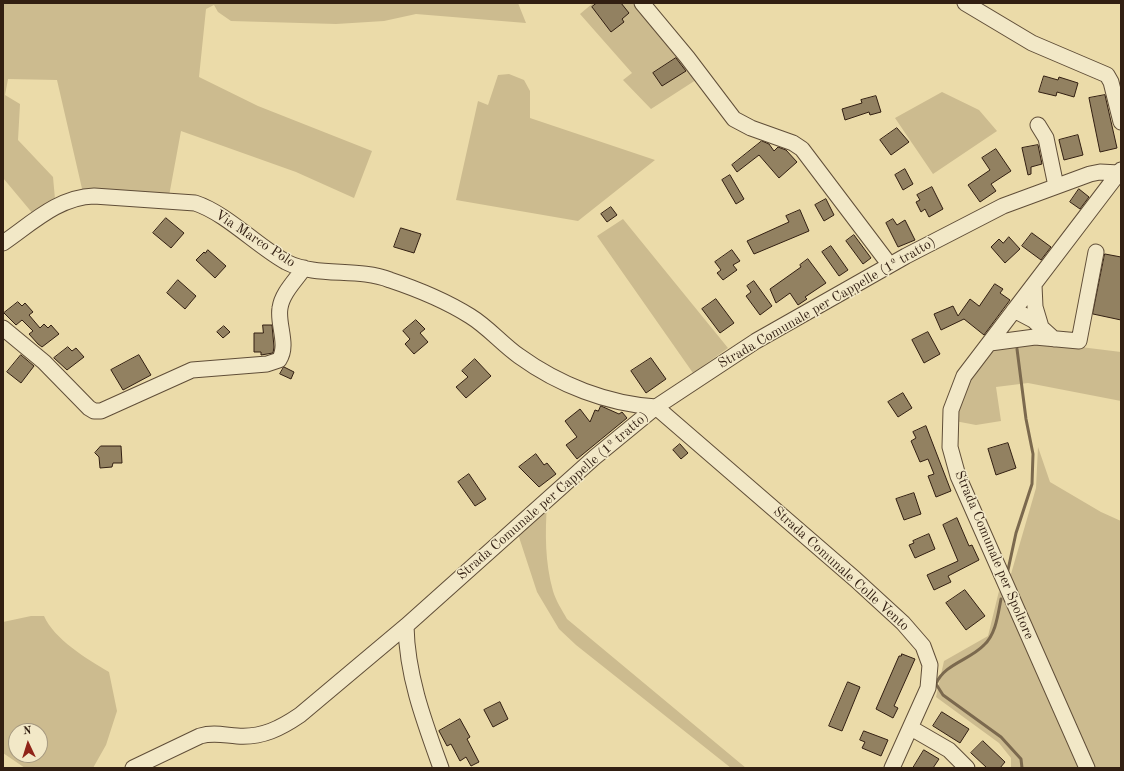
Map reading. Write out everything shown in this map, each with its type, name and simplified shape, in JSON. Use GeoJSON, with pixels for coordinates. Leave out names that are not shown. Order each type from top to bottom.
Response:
{"type":"FeatureCollection","features":[{"type":"Feature","properties":{"kind":"street"},"geometry":{"type":"LineString","coordinates":[[642,3],[684,53],[734,119],[751,128],[794,143],[802,150],[889,264]]}},
{"type":"Feature","properties":{"kind":"street"},"geometry":{"type":"LineString","coordinates":[[965,3],[1032,43],[1107,75],[1111,82],[1121,122]]}},
{"type":"Feature","properties":{"kind":"street"},"geometry":{"type":"LineString","coordinates":[[1038,125],[1046,138],[1056,186]]}},
{"type":"Feature","properties":{"kind":"street","name":"Strada Comunale per Cappelle (1º tratto)"},"geometry":{"type":"LineString","coordinates":[[134,768],[206,734],[257,736],[282,727],[300,715],[406,626],[595,457],[656,407],[756,342],[889,264],[998,209],[1056,186],[1095,173],[1120,172]]}},
{"type":"Feature","properties":{"kind":"street","name":"Strada Comunale per Spoltore"},"geometry":{"type":"LineString","coordinates":[[1087,768],[958,476],[950,446],[951,410],[964,376],[1120,172]]}},
{"type":"Feature","properties":{"kind":"street","name":"Via Marco Polo"},"geometry":{"type":"LineString","coordinates":[[3,243],[57,206],[77,197],[94,196],[195,203],[208,208],[283,260],[304,268],[367,274],[403,285],[470,317],[526,361],[564,382],[618,402],[656,407]]}},
{"type":"Feature","properties":{"kind":"street"},"geometry":{"type":"LineString","coordinates":[[1014,310],[1018,322],[1024,330],[1038,332],[1054,339],[1079,341],[1096,252]]}},
{"type":"Feature","properties":{"kind":"street"},"geometry":{"type":"LineString","coordinates":[[3,328],[44,362],[89,408],[94,411],[101,411],[192,370],[267,364],[280,360],[283,349],[279,320],[280,306],[304,268]]}},
{"type":"Feature","properties":{"kind":"street"},"geometry":{"type":"LineString","coordinates":[[1034,285],[1038,332]]}},
{"type":"Feature","properties":{"kind":"street"},"geometry":{"type":"LineString","coordinates":[[990,343],[1038,332]]}},
{"type":"Feature","properties":{"kind":"street","name":"Strada Comunale Colle Vento"},"geometry":{"type":"LineString","coordinates":[[656,407],[834,561],[916,638],[928,656],[931,675],[926,696],[892,768]]}},
{"type":"Feature","properties":{"kind":"street"},"geometry":{"type":"LineString","coordinates":[[406,626],[409,668],[421,711],[441,768]]}},
{"type":"Feature","properties":{"kind":"street"},"geometry":{"type":"LineString","coordinates":[[911,728],[949,750],[967,768]]}},
{"type":"Feature","properties":{"kind":"shaded area"},"geometry":{"type":"Polygon","coordinates":[[[3,3],[518,3],[526,23],[416,14],[384,21],[336,24],[231,21],[218,12],[214,5],[206,9],[199,77],[258,106],[372,151],[354,198],[296,172],[181,131],[169,196],[83,193],[57,80],[8,79],[5,95],[20,104],[18,140],[53,177],[55,199],[34,215],[3,178],[3,3]]]}},
{"type":"Feature","properties":{"kind":"shaded area"},"geometry":{"type":"Polygon","coordinates":[[[593,3],[634,3],[699,78],[651,109],[623,80],[632,73],[580,14],[593,3]]]}},
{"type":"Feature","properties":{"kind":"shaded area"},"geometry":{"type":"Polygon","coordinates":[[[509,74],[524,80],[530,91],[530,118],[655,160],[578,221],[456,200],[478,101],[488,105],[498,75],[509,74]]]}},
{"type":"Feature","properties":{"kind":"shaded area"},"geometry":{"type":"Polygon","coordinates":[[[942,92],[979,110],[997,131],[933,174],[895,118],[942,92]]]}},
{"type":"Feature","properties":{"kind":"shaded area"},"geometry":{"type":"Polygon","coordinates":[[[623,219],[728,348],[693,373],[597,236],[623,219]]]}},
{"type":"Feature","properties":{"kind":"shaded area"},"geometry":{"type":"Polygon","coordinates":[[[1040,342],[1121,352],[1121,401],[1028,383],[996,387],[1001,421],[976,425],[955,421],[967,379],[991,348],[1040,342]]]}},
{"type":"Feature","properties":{"kind":"shaded area"},"geometry":{"type":"Polygon","coordinates":[[[1038,447],[1050,482],[1101,512],[1121,521],[1121,768],[1011,768],[1011,758],[999,743],[936,697],[944,661],[988,636],[999,591],[1004,598],[1036,488],[1038,447]]]}},
{"type":"Feature","properties":{"kind":"shaded area"},"geometry":{"type":"Polygon","coordinates":[[[547,504],[546,537],[548,569],[554,595],[567,619],[746,768],[731,768],[576,645],[559,629],[537,592],[517,531],[547,504]]]}},
{"type":"Feature","properties":{"kind":"shaded area"},"geometry":{"type":"Polygon","coordinates":[[[31,616],[44,616],[55,633],[72,648],[109,672],[117,711],[106,745],[93,768],[25,768],[18,763],[48,763],[48,723],[8,723],[8,756],[3,753],[3,622],[31,616]]]}},
{"type":"Feature","properties":{"kind":"building"},"geometry":{"type":"Polygon","coordinates":[[[597,3],[621,3],[629,13],[622,19],[624,22],[611,32],[592,7],[597,3]]]}},
{"type":"Feature","properties":{"kind":"building"},"geometry":{"type":"Polygon","coordinates":[[[676,58],[686,71],[662,86],[653,73],[676,58]]]}},
{"type":"Feature","properties":{"kind":"building"},"geometry":{"type":"Polygon","coordinates":[[[1044,76],[1058,80],[1059,77],[1078,83],[1074,97],[1057,92],[1056,96],[1039,92],[1044,76]]]}},
{"type":"Feature","properties":{"kind":"building"},"geometry":{"type":"Polygon","coordinates":[[[1105,95],[1117,148],[1100,152],[1089,98],[1105,95]]]}},
{"type":"Feature","properties":{"kind":"building"},"geometry":{"type":"Polygon","coordinates":[[[876,96],[881,112],[870,115],[869,112],[845,120],[842,109],[862,103],[861,100],[876,96]]]}},
{"type":"Feature","properties":{"kind":"building"},"geometry":{"type":"Polygon","coordinates":[[[897,128],[909,142],[891,155],[880,140],[897,128]]]}},
{"type":"Feature","properties":{"kind":"building"},"geometry":{"type":"Polygon","coordinates":[[[1078,135],[1083,155],[1064,160],[1059,140],[1078,135]]]}},
{"type":"Feature","properties":{"kind":"building"},"geometry":{"type":"Polygon","coordinates":[[[762,141],[769,144],[774,151],[778,147],[786,150],[797,162],[779,178],[759,155],[737,172],[732,165],[762,141]]]}},
{"type":"Feature","properties":{"kind":"building"},"geometry":{"type":"Polygon","coordinates":[[[1038,145],[1042,164],[1031,167],[1031,174],[1028,175],[1022,148],[1038,145]]]}},
{"type":"Feature","properties":{"kind":"building"},"geometry":{"type":"Polygon","coordinates":[[[996,149],[1011,171],[991,184],[996,191],[980,202],[968,185],[990,170],[982,158],[996,149]]]}},
{"type":"Feature","properties":{"kind":"building"},"geometry":{"type":"Polygon","coordinates":[[[905,169],[913,184],[903,190],[895,175],[905,169]]]}},
{"type":"Feature","properties":{"kind":"building"},"geometry":{"type":"Polygon","coordinates":[[[730,175],[744,199],[736,204],[722,180],[730,175]]]}},
{"type":"Feature","properties":{"kind":"building"},"geometry":{"type":"Polygon","coordinates":[[[932,187],[943,209],[929,217],[925,209],[921,212],[916,202],[920,200],[917,195],[932,187]]]}},
{"type":"Feature","properties":{"kind":"building"},"geometry":{"type":"Polygon","coordinates":[[[1079,189],[1089,197],[1080,209],[1070,202],[1079,189]]]}},
{"type":"Feature","properties":{"kind":"building"},"geometry":{"type":"Polygon","coordinates":[[[826,199],[834,215],[824,221],[815,205],[826,199]]]}},
{"type":"Feature","properties":{"kind":"building"},"geometry":{"type":"Polygon","coordinates":[[[611,207],[617,215],[607,222],[601,214],[611,207]]]}},
{"type":"Feature","properties":{"kind":"building"},"geometry":{"type":"Polygon","coordinates":[[[800,210],[809,231],[754,254],[747,241],[789,222],[786,216],[800,210]]]}},
{"type":"Feature","properties":{"kind":"building"},"geometry":{"type":"Polygon","coordinates":[[[166,218],[184,233],[171,248],[153,233],[166,218]]]}},
{"type":"Feature","properties":{"kind":"building"},"geometry":{"type":"Polygon","coordinates":[[[893,219],[897,225],[905,220],[915,240],[898,247],[886,223],[893,219]]]}},
{"type":"Feature","properties":{"kind":"building"},"geometry":{"type":"Polygon","coordinates":[[[401,228],[421,234],[414,253],[394,247],[401,228]]]}},
{"type":"Feature","properties":{"kind":"building"},"geometry":{"type":"Polygon","coordinates":[[[1032,233],[1051,247],[1041,260],[1022,246],[1032,233]]]}},
{"type":"Feature","properties":{"kind":"building"},"geometry":{"type":"Polygon","coordinates":[[[854,235],[871,258],[863,264],[846,241],[854,235]]]}},
{"type":"Feature","properties":{"kind":"building"},"geometry":{"type":"Polygon","coordinates":[[[1009,237],[1020,249],[1005,263],[991,247],[999,239],[1003,243],[1009,237]]]}},
{"type":"Feature","properties":{"kind":"building"},"geometry":{"type":"Polygon","coordinates":[[[831,246],[848,270],[839,276],[822,252],[831,246]]]}},
{"type":"Feature","properties":{"kind":"building"},"geometry":{"type":"Polygon","coordinates":[[[208,250],[226,266],[215,278],[196,260],[208,250]]]}},
{"type":"Feature","properties":{"kind":"building"},"geometry":{"type":"Polygon","coordinates":[[[732,250],[740,261],[733,265],[737,270],[723,280],[717,273],[721,270],[715,262],[732,250]]]}},
{"type":"Feature","properties":{"kind":"building"},"geometry":{"type":"Polygon","coordinates":[[[1105,254],[1121,257],[1121,320],[1093,314],[1105,254]]]}},
{"type":"Feature","properties":{"kind":"building"},"geometry":{"type":"Polygon","coordinates":[[[808,259],[826,283],[805,297],[807,299],[798,305],[790,293],[776,303],[770,289],[801,267],[800,265],[808,259]]]}},
{"type":"Feature","properties":{"kind":"building"},"geometry":{"type":"Polygon","coordinates":[[[178,280],[196,296],[185,309],[167,293],[178,280]]]}},
{"type":"Feature","properties":{"kind":"building"},"geometry":{"type":"Polygon","coordinates":[[[754,281],[772,306],[760,315],[746,296],[751,292],[747,286],[754,281]]]}},
{"type":"Feature","properties":{"kind":"building"},"geometry":{"type":"Polygon","coordinates":[[[995,284],[1003,289],[1000,293],[1010,300],[984,335],[964,319],[941,330],[934,314],[953,306],[958,316],[970,299],[979,306],[995,284]]]}},
{"type":"Feature","properties":{"kind":"building"},"geometry":{"type":"Polygon","coordinates":[[[716,299],[734,323],[720,333],[702,309],[716,299]]]}},
{"type":"Feature","properties":{"kind":"building"},"geometry":{"type":"Polygon","coordinates":[[[18,302],[22,306],[25,303],[33,312],[29,315],[40,328],[44,324],[48,328],[51,325],[59,334],[42,347],[38,344],[29,334],[33,331],[22,320],[16,325],[4,313],[18,302]]]}},
{"type":"Feature","properties":{"kind":"building"},"geometry":{"type":"Polygon","coordinates":[[[416,320],[425,329],[420,333],[428,342],[414,354],[405,344],[410,339],[403,331],[416,320]]]}},
{"type":"Feature","properties":{"kind":"building"},"geometry":{"type":"Polygon","coordinates":[[[263,325],[272,325],[274,347],[273,353],[261,355],[261,352],[254,352],[254,333],[263,333],[263,325]]]}},
{"type":"Feature","properties":{"kind":"building"},"geometry":{"type":"Polygon","coordinates":[[[224,326],[230,332],[223,338],[217,332],[224,326]]]}},
{"type":"Feature","properties":{"kind":"building"},"geometry":{"type":"Polygon","coordinates":[[[928,332],[940,354],[924,363],[912,340],[928,332]]]}},
{"type":"Feature","properties":{"kind":"building"},"geometry":{"type":"Polygon","coordinates":[[[68,347],[72,351],[76,348],[84,357],[67,370],[54,358],[68,347]]]}},
{"type":"Feature","properties":{"kind":"building"},"geometry":{"type":"Polygon","coordinates":[[[21,355],[34,366],[21,383],[7,372],[21,355]]]}},
{"type":"Feature","properties":{"kind":"building"},"geometry":{"type":"Polygon","coordinates":[[[139,355],[151,375],[123,390],[111,370],[139,355]]]}},
{"type":"Feature","properties":{"kind":"building"},"geometry":{"type":"Polygon","coordinates":[[[651,358],[666,379],[646,393],[631,371],[651,358]]]}},
{"type":"Feature","properties":{"kind":"building"},"geometry":{"type":"Polygon","coordinates":[[[475,359],[491,376],[466,398],[456,387],[468,377],[462,371],[475,359]]]}},
{"type":"Feature","properties":{"kind":"building"},"geometry":{"type":"Polygon","coordinates":[[[284,367],[294,372],[291,379],[280,374],[284,367]]]}},
{"type":"Feature","properties":{"kind":"building"},"geometry":{"type":"Polygon","coordinates":[[[903,393],[912,408],[898,417],[888,402],[903,393]]]}},
{"type":"Feature","properties":{"kind":"building"},"geometry":{"type":"Polygon","coordinates":[[[601,406],[619,414],[622,412],[627,418],[577,459],[566,445],[577,437],[565,421],[580,409],[590,422],[595,410],[598,411],[601,406]]]}},
{"type":"Feature","properties":{"kind":"building"},"geometry":{"type":"Polygon","coordinates":[[[926,426],[951,491],[936,497],[928,476],[934,474],[928,459],[920,462],[911,441],[916,438],[913,432],[926,426]]]}},
{"type":"Feature","properties":{"kind":"building"},"geometry":{"type":"Polygon","coordinates":[[[1008,443],[1016,468],[996,475],[988,449],[1008,443]]]}},
{"type":"Feature","properties":{"kind":"building"},"geometry":{"type":"Polygon","coordinates":[[[680,444],[688,453],[681,459],[673,450],[680,444]]]}},
{"type":"Feature","properties":{"kind":"building"},"geometry":{"type":"Polygon","coordinates":[[[101,446],[121,446],[122,463],[113,463],[112,467],[100,468],[99,457],[95,453],[101,446]]]}},
{"type":"Feature","properties":{"kind":"building"},"geometry":{"type":"Polygon","coordinates":[[[536,454],[544,465],[547,463],[556,474],[539,487],[519,467],[536,454]]]}},
{"type":"Feature","properties":{"kind":"building"},"geometry":{"type":"Polygon","coordinates":[[[469,474],[486,499],[475,506],[458,482],[469,474]]]}},
{"type":"Feature","properties":{"kind":"building"},"geometry":{"type":"Polygon","coordinates":[[[914,493],[921,514],[904,520],[896,499],[914,493]]]}},
{"type":"Feature","properties":{"kind":"building"},"geometry":{"type":"Polygon","coordinates":[[[957,518],[969,546],[972,545],[979,560],[948,576],[951,582],[934,590],[927,575],[958,561],[943,525],[957,518]]]}},
{"type":"Feature","properties":{"kind":"building"},"geometry":{"type":"Polygon","coordinates":[[[929,534],[935,549],[915,558],[909,545],[914,543],[913,541],[929,534]]]}},
{"type":"Feature","properties":{"kind":"building"},"geometry":{"type":"Polygon","coordinates":[[[965,590],[985,616],[966,630],[946,603],[965,590]]]}},
{"type":"Feature","properties":{"kind":"building"},"geometry":{"type":"Polygon","coordinates":[[[902,654],[915,659],[894,706],[898,708],[893,718],[876,709],[899,656],[902,654]]]}},
{"type":"Feature","properties":{"kind":"building"},"geometry":{"type":"Polygon","coordinates":[[[848,682],[860,687],[842,731],[829,726],[848,682]]]}},
{"type":"Feature","properties":{"kind":"building"},"geometry":{"type":"Polygon","coordinates":[[[500,702],[508,719],[493,727],[484,710],[500,702]]]}},
{"type":"Feature","properties":{"kind":"building"},"geometry":{"type":"Polygon","coordinates":[[[942,712],[969,729],[960,743],[933,726],[942,712]]]}},
{"type":"Feature","properties":{"kind":"building"},"geometry":{"type":"Polygon","coordinates":[[[460,719],[470,737],[467,739],[479,762],[471,766],[466,757],[460,761],[451,744],[447,746],[439,731],[460,719]]]}},
{"type":"Feature","properties":{"kind":"building"},"geometry":{"type":"Polygon","coordinates":[[[864,731],[888,740],[881,756],[862,748],[865,742],[860,740],[864,731]]]}},
{"type":"Feature","properties":{"kind":"building"},"geometry":{"type":"Polygon","coordinates":[[[983,741],[1005,762],[1000,768],[987,768],[971,753],[983,741]]]}},
{"type":"Feature","properties":{"kind":"building"},"geometry":{"type":"Polygon","coordinates":[[[924,750],[939,759],[933,768],[913,768],[924,750]]]}},
{"type":"Feature","properties":{"kind":"waterway"},"geometry":{"type":"LineString","coordinates":[[1008,570],[1016,533],[1032,484],[1033,454],[1026,419],[1017,349]]}},
{"type":"Feature","properties":{"kind":"waterway"},"geometry":{"type":"LineString","coordinates":[[1001,599],[996,624],[988,640],[972,655],[945,672],[936,684],[943,695],[1001,737],[1021,759],[1022,768]]}}]}
